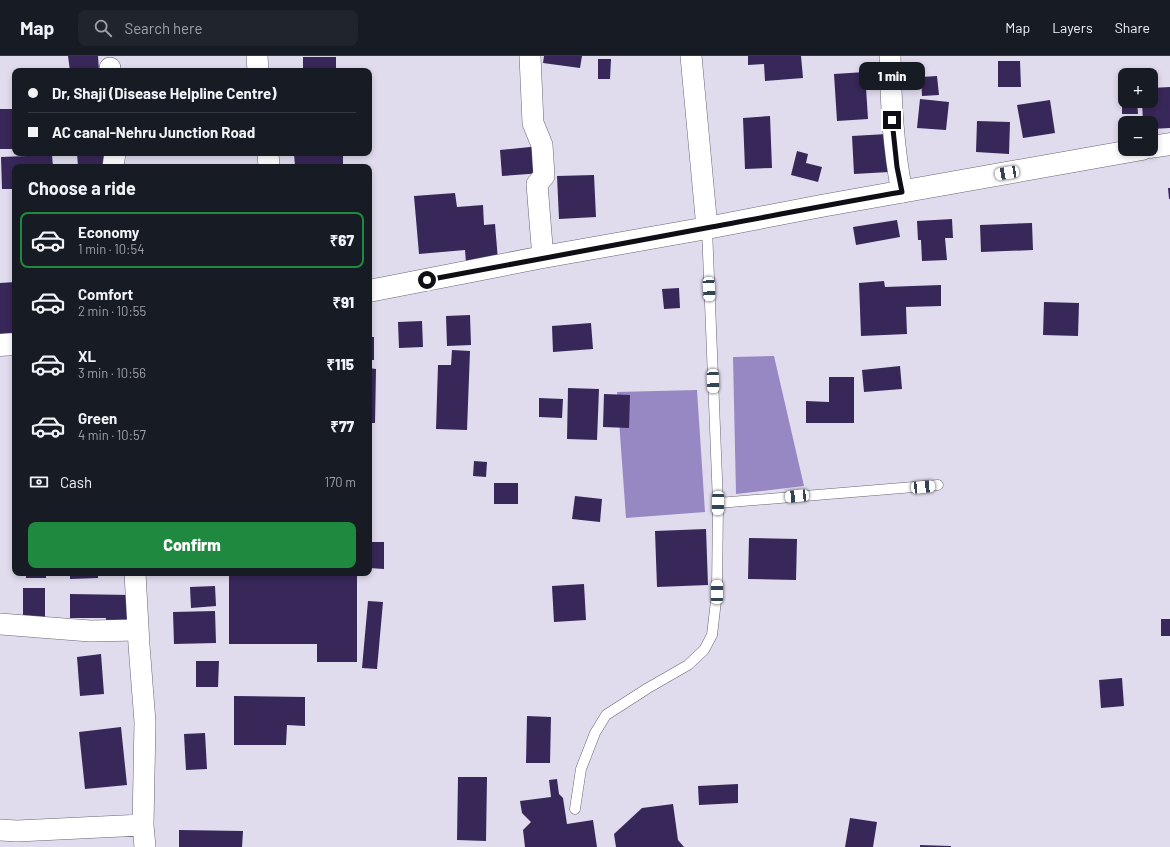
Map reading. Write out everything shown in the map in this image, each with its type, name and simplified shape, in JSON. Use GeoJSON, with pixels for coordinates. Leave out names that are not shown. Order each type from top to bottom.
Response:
{"type":"FeatureCollection","features":[{"type":"Feature","properties":{"kind":"main road"},"geometry":{"type":"LineString","coordinates":[[1158,146],[1170,144]]}},
{"type":"Feature","properties":{"kind":"main road"},"geometry":{"type":"LineString","coordinates":[[372,290],[821,206],[1118,153]]}},
{"type":"Feature","properties":{"kind":"main road"},"geometry":{"type":"LineString","coordinates":[[0,346],[12,344]]}},
{"type":"Feature","properties":{"kind":"street"},"geometry":{"type":"LineString","coordinates":[[257,56],[258,68]]}},
{"type":"Feature","properties":{"kind":"street"},"geometry":{"type":"LineString","coordinates":[[530,56],[533,123],[542,145],[544,176],[537,184],[540,234],[544,258]]}},
{"type":"Feature","properties":{"kind":"street"},"geometry":{"type":"LineString","coordinates":[[691,56],[706,228]]}},
{"type":"Feature","properties":{"kind":"street"},"geometry":{"type":"LineString","coordinates":[[890,56],[892,117],[897,167],[902,192]]}},
{"type":"Feature","properties":{"kind":"street"},"geometry":{"type":"LineString","coordinates":[[135,576],[145,722],[143,825],[146,847]]}},
{"type":"Feature","properties":{"kind":"street"},"geometry":{"type":"LineString","coordinates":[[0,624],[90,631],[138,630]]}},
{"type":"Feature","properties":{"kind":"street"},"geometry":{"type":"LineString","coordinates":[[0,830],[17,831],[143,825]]}},
{"type":"Feature","properties":{"kind":"lane"},"geometry":{"type":"LineString","coordinates":[[576,809],[581,769],[595,733],[606,716],[648,688],[688,665],[704,650],[712,635],[717,592],[718,503],[706,228]]}},
{"type":"Feature","properties":{"kind":"lane"},"geometry":{"type":"LineString","coordinates":[[718,503],[938,485]]}},
{"type":"Feature","properties":{"kind":"shaded area"},"geometry":{"type":"Polygon","coordinates":[[[774,356],[804,486],[736,494],[733,357],[774,356]]]}},
{"type":"Feature","properties":{"kind":"shaded area"},"geometry":{"type":"Polygon","coordinates":[[[697,390],[705,512],[626,518],[617,392],[697,390]]]}},
{"type":"Feature","properties":{"kind":"building"},"geometry":{"type":"Polygon","coordinates":[[[68,56],[98,56],[99,68],[70,68],[68,56]]]}},
{"type":"Feature","properties":{"kind":"building"},"geometry":{"type":"Polygon","coordinates":[[[544,56],[582,56],[580,68],[543,63],[544,56]]]}},
{"type":"Feature","properties":{"kind":"building"},"geometry":{"type":"Polygon","coordinates":[[[748,56],[801,56],[803,78],[765,81],[764,64],[748,65],[748,56]]]}},
{"type":"Feature","properties":{"kind":"building"},"geometry":{"type":"Polygon","coordinates":[[[303,57],[336,57],[336,68],[303,68],[303,57]]]}},
{"type":"Feature","properties":{"kind":"building"},"geometry":{"type":"Polygon","coordinates":[[[598,59],[611,59],[610,79],[598,79],[598,59]]]}},
{"type":"Feature","properties":{"kind":"building"},"geometry":{"type":"Polygon","coordinates":[[[998,61],[1020,61],[1021,87],[998,87],[998,61]]]}},
{"type":"Feature","properties":{"kind":"building"},"geometry":{"type":"Polygon","coordinates":[[[865,72],[868,119],[837,121],[834,74],[865,72]]]}},
{"type":"Feature","properties":{"kind":"building"},"geometry":{"type":"Polygon","coordinates":[[[937,76],[939,95],[922,96],[921,77],[937,76]]]}},
{"type":"Feature","properties":{"kind":"building"},"geometry":{"type":"Polygon","coordinates":[[[1170,87],[1170,128],[1158,129],[1158,116],[1143,116],[1142,108],[1158,108],[1158,88],[1170,87]]]}},
{"type":"Feature","properties":{"kind":"building"},"geometry":{"type":"Polygon","coordinates":[[[920,99],[949,102],[946,130],[917,128],[920,99]]]}},
{"type":"Feature","properties":{"kind":"building"},"geometry":{"type":"Polygon","coordinates":[[[1050,100],[1055,133],[1023,138],[1017,105],[1050,100]]]}},
{"type":"Feature","properties":{"kind":"building"},"geometry":{"type":"Polygon","coordinates":[[[1122,108],[1138,108],[1138,114],[1122,114],[1122,108]]]}},
{"type":"Feature","properties":{"kind":"building"},"geometry":{"type":"Polygon","coordinates":[[[0,109],[12,109],[12,149],[0,149],[0,109]]]}},
{"type":"Feature","properties":{"kind":"building"},"geometry":{"type":"Polygon","coordinates":[[[770,116],[772,168],[745,169],[743,118],[770,116]]]}},
{"type":"Feature","properties":{"kind":"building"},"geometry":{"type":"Polygon","coordinates":[[[977,121],[1010,122],[1009,154],[976,152],[977,121]]]}},
{"type":"Feature","properties":{"kind":"building"},"geometry":{"type":"Polygon","coordinates":[[[887,134],[889,172],[854,174],[852,136],[887,134]]]}},
{"type":"Feature","properties":{"kind":"building"},"geometry":{"type":"Polygon","coordinates":[[[540,146],[542,173],[502,176],[500,150],[540,146]]]}},
{"type":"Feature","properties":{"kind":"building"},"geometry":{"type":"Polygon","coordinates":[[[797,151],[808,154],[806,163],[822,167],[818,182],[791,175],[797,151]]]}},
{"type":"Feature","properties":{"kind":"building"},"geometry":{"type":"Polygon","coordinates":[[[52,156],[53,164],[12,164],[12,189],[2,189],[1,157],[52,156]]]}},
{"type":"Feature","properties":{"kind":"building"},"geometry":{"type":"Polygon","coordinates":[[[77,156],[106,156],[107,164],[78,164],[77,156]]]}},
{"type":"Feature","properties":{"kind":"building"},"geometry":{"type":"Polygon","coordinates":[[[294,156],[343,156],[343,164],[295,164],[294,156]]]}},
{"type":"Feature","properties":{"kind":"building"},"geometry":{"type":"Polygon","coordinates":[[[594,175],[596,217],[559,219],[557,176],[594,175]]]}},
{"type":"Feature","properties":{"kind":"building"},"geometry":{"type":"Polygon","coordinates":[[[1168,188],[1170,188],[1170,199],[1169,199],[1168,188]]]}},
{"type":"Feature","properties":{"kind":"building"},"geometry":{"type":"Polygon","coordinates":[[[455,193],[457,207],[483,205],[484,225],[495,224],[498,260],[466,263],[465,250],[419,254],[414,196],[455,193]]]}},
{"type":"Feature","properties":{"kind":"building"},"geometry":{"type":"Polygon","coordinates":[[[952,219],[953,238],[945,238],[947,260],[922,261],[921,240],[918,240],[917,221],[952,219]]]}},
{"type":"Feature","properties":{"kind":"building"},"geometry":{"type":"Polygon","coordinates":[[[897,220],[900,237],[856,245],[853,227],[897,220]]]}},
{"type":"Feature","properties":{"kind":"building"},"geometry":{"type":"Polygon","coordinates":[[[1032,223],[1033,250],[981,252],[980,225],[1032,223]]]}},
{"type":"Feature","properties":{"kind":"building"},"geometry":{"type":"Polygon","coordinates":[[[884,281],[885,287],[941,285],[941,306],[906,307],[907,334],[861,336],[859,283],[884,281]]]}},
{"type":"Feature","properties":{"kind":"building"},"geometry":{"type":"Polygon","coordinates":[[[12,282],[12,339],[0,340],[0,283],[12,282]]]}},
{"type":"Feature","properties":{"kind":"building"},"geometry":{"type":"Polygon","coordinates":[[[679,288],[680,308],[664,309],[662,289],[679,288]]]}},
{"type":"Feature","properties":{"kind":"building"},"geometry":{"type":"Polygon","coordinates":[[[1044,302],[1079,303],[1078,336],[1043,335],[1044,302]]]}},
{"type":"Feature","properties":{"kind":"building"},"geometry":{"type":"Polygon","coordinates":[[[470,315],[471,345],[447,346],[446,316],[470,315]]]}},
{"type":"Feature","properties":{"kind":"building"},"geometry":{"type":"Polygon","coordinates":[[[422,321],[423,347],[399,348],[398,322],[422,321]]]}},
{"type":"Feature","properties":{"kind":"building"},"geometry":{"type":"Polygon","coordinates":[[[591,323],[593,349],[553,352],[552,326],[591,323]]]}},
{"type":"Feature","properties":{"kind":"building"},"geometry":{"type":"Polygon","coordinates":[[[372,337],[374,337],[374,360],[372,360],[372,337]]]}},
{"type":"Feature","properties":{"kind":"building"},"geometry":{"type":"Polygon","coordinates":[[[452,350],[470,351],[467,430],[436,429],[438,365],[451,365],[452,350]]]}},
{"type":"Feature","properties":{"kind":"building"},"geometry":{"type":"Polygon","coordinates":[[[900,366],[902,389],[864,392],[862,370],[900,366]]]}},
{"type":"Feature","properties":{"kind":"building"},"geometry":{"type":"Polygon","coordinates":[[[372,368],[376,369],[375,423],[372,423],[372,368]]]}},
{"type":"Feature","properties":{"kind":"building"},"geometry":{"type":"Polygon","coordinates":[[[829,377],[854,377],[854,423],[806,423],[806,401],[829,402],[829,377]]]}},
{"type":"Feature","properties":{"kind":"building"},"geometry":{"type":"Polygon","coordinates":[[[568,388],[599,389],[597,440],[567,439],[568,388]]]}},
{"type":"Feature","properties":{"kind":"building"},"geometry":{"type":"Polygon","coordinates":[[[604,394],[630,395],[629,428],[603,427],[604,394]]]}},
{"type":"Feature","properties":{"kind":"building"},"geometry":{"type":"Polygon","coordinates":[[[539,398],[563,399],[562,418],[539,417],[539,398]]]}},
{"type":"Feature","properties":{"kind":"building"},"geometry":{"type":"Polygon","coordinates":[[[474,461],[487,462],[486,477],[473,476],[474,461]]]}},
{"type":"Feature","properties":{"kind":"building"},"geometry":{"type":"Polygon","coordinates":[[[494,483],[518,483],[518,504],[494,504],[494,483]]]}},
{"type":"Feature","properties":{"kind":"building"},"geometry":{"type":"Polygon","coordinates":[[[575,496],[602,499],[600,522],[572,519],[575,496]]]}},
{"type":"Feature","properties":{"kind":"building"},"geometry":{"type":"Polygon","coordinates":[[[706,529],[708,585],[657,587],[655,531],[706,529]]]}},
{"type":"Feature","properties":{"kind":"building"},"geometry":{"type":"Polygon","coordinates":[[[749,538],[797,539],[796,580],[748,579],[749,538]]]}},
{"type":"Feature","properties":{"kind":"building"},"geometry":{"type":"Polygon","coordinates":[[[372,542],[384,542],[384,569],[372,568],[372,542]]]}},
{"type":"Feature","properties":{"kind":"building"},"geometry":{"type":"Polygon","coordinates":[[[26,576],[46,576],[46,578],[26,578],[26,576]]]}},
{"type":"Feature","properties":{"kind":"building"},"geometry":{"type":"Polygon","coordinates":[[[70,576],[98,576],[98,578],[70,579],[70,576]]]}},
{"type":"Feature","properties":{"kind":"building"},"geometry":{"type":"Polygon","coordinates":[[[229,576],[357,576],[357,662],[317,662],[317,644],[229,644],[229,576]]]}},
{"type":"Feature","properties":{"kind":"building"},"geometry":{"type":"Polygon","coordinates":[[[584,584],[586,620],[554,622],[552,586],[584,584]]]}},
{"type":"Feature","properties":{"kind":"building"},"geometry":{"type":"Polygon","coordinates":[[[215,586],[216,606],[191,608],[190,587],[215,586]]]}},
{"type":"Feature","properties":{"kind":"building"},"geometry":{"type":"Polygon","coordinates":[[[23,588],[45,588],[45,618],[23,618],[23,588]]]}},
{"type":"Feature","properties":{"kind":"building"},"geometry":{"type":"Polygon","coordinates":[[[70,594],[131,595],[130,627],[106,627],[106,618],[70,618],[70,594]]]}},
{"type":"Feature","properties":{"kind":"building"},"geometry":{"type":"Polygon","coordinates":[[[368,601],[383,602],[377,669],[362,668],[368,601]]]}},
{"type":"Feature","properties":{"kind":"building"},"geometry":{"type":"Polygon","coordinates":[[[215,611],[216,643],[174,644],[173,612],[215,611]]]}},
{"type":"Feature","properties":{"kind":"building"},"geometry":{"type":"Polygon","coordinates":[[[1161,619],[1170,619],[1170,636],[1161,636],[1161,619]]]}},
{"type":"Feature","properties":{"kind":"building"},"geometry":{"type":"Polygon","coordinates":[[[101,654],[104,694],[80,696],[77,657],[101,654]]]}},
{"type":"Feature","properties":{"kind":"building"},"geometry":{"type":"Polygon","coordinates":[[[196,661],[219,661],[218,687],[196,687],[196,661]]]}},
{"type":"Feature","properties":{"kind":"building"},"geometry":{"type":"Polygon","coordinates":[[[1122,678],[1124,706],[1101,708],[1099,680],[1122,678]]]}},
{"type":"Feature","properties":{"kind":"building"},"geometry":{"type":"Polygon","coordinates":[[[234,696],[305,697],[305,726],[287,725],[286,745],[234,745],[234,696]]]}},
{"type":"Feature","properties":{"kind":"building"},"geometry":{"type":"Polygon","coordinates":[[[527,716],[551,717],[550,763],[526,763],[527,716]]]}},
{"type":"Feature","properties":{"kind":"building"},"geometry":{"type":"Polygon","coordinates":[[[121,727],[127,785],[85,789],[79,732],[121,727]]]}},
{"type":"Feature","properties":{"kind":"building"},"geometry":{"type":"Polygon","coordinates":[[[205,733],[207,769],[186,770],[184,734],[205,733]]]}},
{"type":"Feature","properties":{"kind":"building"},"geometry":{"type":"Polygon","coordinates":[[[458,777],[487,777],[486,841],[457,840],[458,777]]]}},
{"type":"Feature","properties":{"kind":"building"},"geometry":{"type":"Polygon","coordinates":[[[557,779],[559,794],[563,798],[567,824],[593,820],[597,847],[525,847],[523,830],[531,822],[522,813],[520,801],[551,797],[549,780],[557,779]]]}},
{"type":"Feature","properties":{"kind":"building"},"geometry":{"type":"Polygon","coordinates":[[[738,784],[738,803],[699,805],[698,786],[738,784]]]}},
{"type":"Feature","properties":{"kind":"building"},"geometry":{"type":"Polygon","coordinates":[[[673,804],[678,840],[684,847],[616,847],[614,834],[642,808],[673,804]]]}},
{"type":"Feature","properties":{"kind":"building"},"geometry":{"type":"Polygon","coordinates":[[[850,818],[877,822],[873,847],[845,847],[850,818]]]}},
{"type":"Feature","properties":{"kind":"building"},"geometry":{"type":"Polygon","coordinates":[[[179,830],[243,831],[242,847],[179,847],[179,830]]]}},
{"type":"Feature","properties":{"kind":"building"},"geometry":{"type":"Polygon","coordinates":[[[920,845],[951,846],[951,847],[920,847],[920,845]]]}},
{"type":"Feature","properties":{"kind":"route"},"geometry":{"type":"LineString","coordinates":[[427,280],[902,192],[897,167],[892,120]]}}]}
